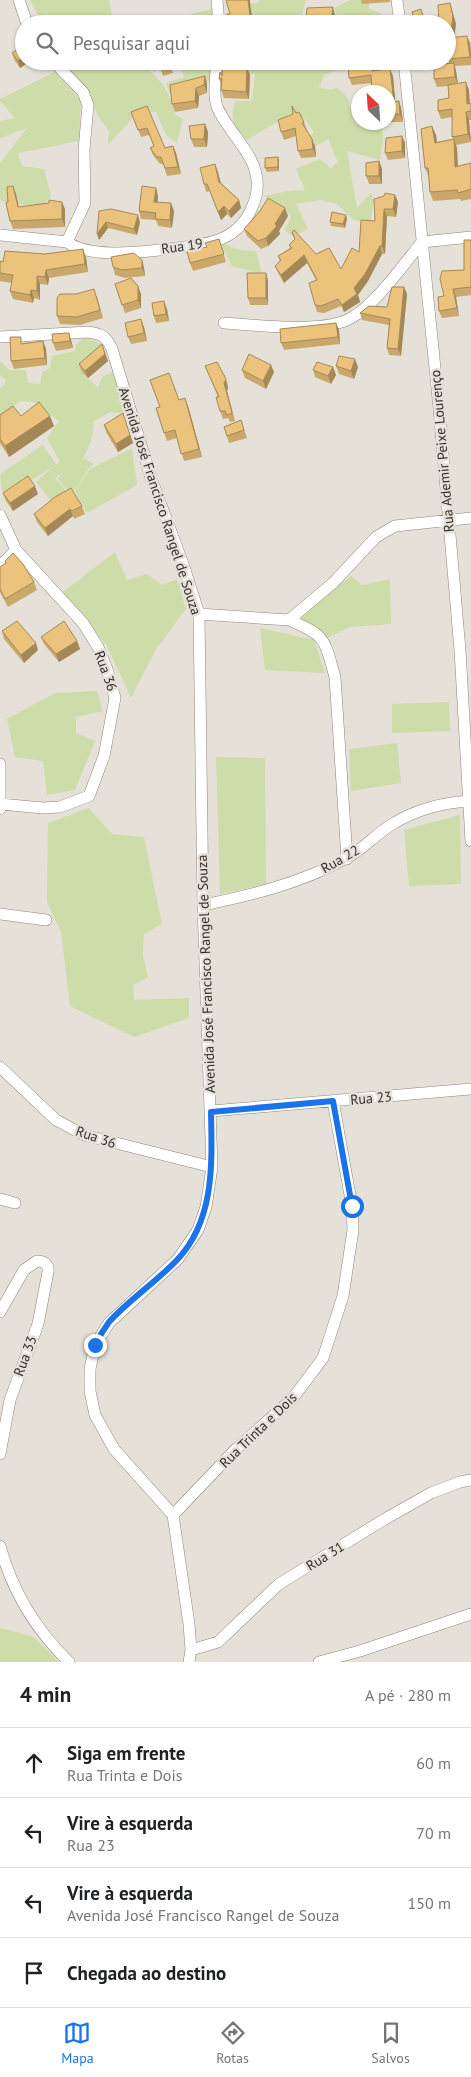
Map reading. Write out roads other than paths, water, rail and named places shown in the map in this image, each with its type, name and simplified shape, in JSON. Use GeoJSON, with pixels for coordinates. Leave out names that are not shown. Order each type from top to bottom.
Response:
{"type":"FeatureCollection","features":[{"type":"Feature","properties":{"kind":"street"},"geometry":{"type":"LineString","coordinates":[[19,0],[24,15]]}},
{"type":"Feature","properties":{"kind":"street"},"geometry":{"type":"LineString","coordinates":[[217,0],[218,15]]}},
{"type":"Feature","properties":{"kind":"street"},"geometry":{"type":"LineString","coordinates":[[397,0],[399,15]]}},
{"type":"Feature","properties":{"kind":"street"},"geometry":{"type":"LineString","coordinates":[[62,70],[84,92],[88,105],[84,150],[85,203],[67,242]]}},
{"type":"Feature","properties":{"kind":"street","name":"Rua 19"},"geometry":{"type":"LineString","coordinates":[[0,235],[67,242],[76,248],[116,252],[142,252],[197,245],[218,240],[237,232],[249,216],[257,197],[258,178],[250,158],[216,104],[217,70]]}},
{"type":"Feature","properties":{"kind":"street","name":"Rua Ademir Peixe Lourenço"},"geometry":{"type":"LineString","coordinates":[[405,70],[460,650],[471,841]]}},
{"type":"Feature","properties":{"kind":"street"},"geometry":{"type":"LineString","coordinates":[[224,323],[314,327],[341,323],[353,318],[375,298],[422,242],[471,237]]}},
{"type":"Feature","properties":{"kind":"street","name":"Avenida José Francisco Rangel de Souza"},"geometry":{"type":"LineString","coordinates":[[0,337],[88,332],[103,334],[106,338],[112,349],[151,478],[183,564],[199,614],[203,906],[212,1167],[206,1207],[198,1230],[178,1259],[109,1323],[95,1345],[90,1369],[90,1391],[95,1415],[114,1449],[173,1515]]}},
{"type":"Feature","properties":{"kind":"street","name":"Rua 36"},"geometry":{"type":"LineString","coordinates":[[0,515],[16,550],[83,623],[98,647],[116,698],[104,756],[89,796],[60,807],[0,806],[0,764]]}},
{"type":"Feature","properties":{"kind":"street"},"geometry":{"type":"LineString","coordinates":[[289,620],[334,583],[376,537],[395,526],[471,518]]}},
{"type":"Feature","properties":{"kind":"street"},"geometry":{"type":"LineString","coordinates":[[0,566],[16,550]]}},
{"type":"Feature","properties":{"kind":"street"},"geometry":{"type":"LineString","coordinates":[[199,614],[289,620],[321,636],[335,677],[347,859]]}},
{"type":"Feature","properties":{"kind":"street","name":"Rua 22"},"geometry":{"type":"LineString","coordinates":[[203,906],[298,881],[347,859],[392,824],[416,812],[436,806],[469,801]]}},
{"type":"Feature","properties":{"kind":"street"},"geometry":{"type":"LineString","coordinates":[[0,914],[46,920]]}},
{"type":"Feature","properties":{"kind":"street","name":"Rua 36"},"geometry":{"type":"LineString","coordinates":[[0,1067],[56,1120],[84,1136],[212,1167]]}},
{"type":"Feature","properties":{"kind":"street","name":"Rua 23"},"geometry":{"type":"LineString","coordinates":[[211,1112],[471,1089]]}},
{"type":"Feature","properties":{"kind":"street","name":"Rua Trinta e Dois"},"geometry":{"type":"LineString","coordinates":[[173,1515],[234,1451],[293,1398],[323,1358],[343,1296],[353,1230],[352,1206],[333,1101]]}},
{"type":"Feature","properties":{"kind":"street"},"geometry":{"type":"LineString","coordinates":[[0,1199],[15,1202]]}},
{"type":"Feature","properties":{"kind":"street","name":"Rua 33"},"geometry":{"type":"LineString","coordinates":[[0,1312],[24,1270],[33,1263],[42,1261],[48,1267],[38,1324],[10,1400],[0,1454]]}},
{"type":"Feature","properties":{"kind":"street","name":"Rua 31"},"geometry":{"type":"LineString","coordinates":[[192,1650],[218,1642],[280,1584],[385,1519],[431,1493],[471,1480]]}},
{"type":"Feature","properties":{"kind":"street"},"geometry":{"type":"LineString","coordinates":[[173,1515],[192,1650],[189,1662]]}},
{"type":"Feature","properties":{"kind":"street"},"geometry":{"type":"LineString","coordinates":[[0,1546],[5,1565],[24,1605],[47,1637],[69,1662]]}},
{"type":"Feature","properties":{"kind":"street"},"geometry":{"type":"LineString","coordinates":[[319,1662],[360,1651],[469,1616]]}}]}
